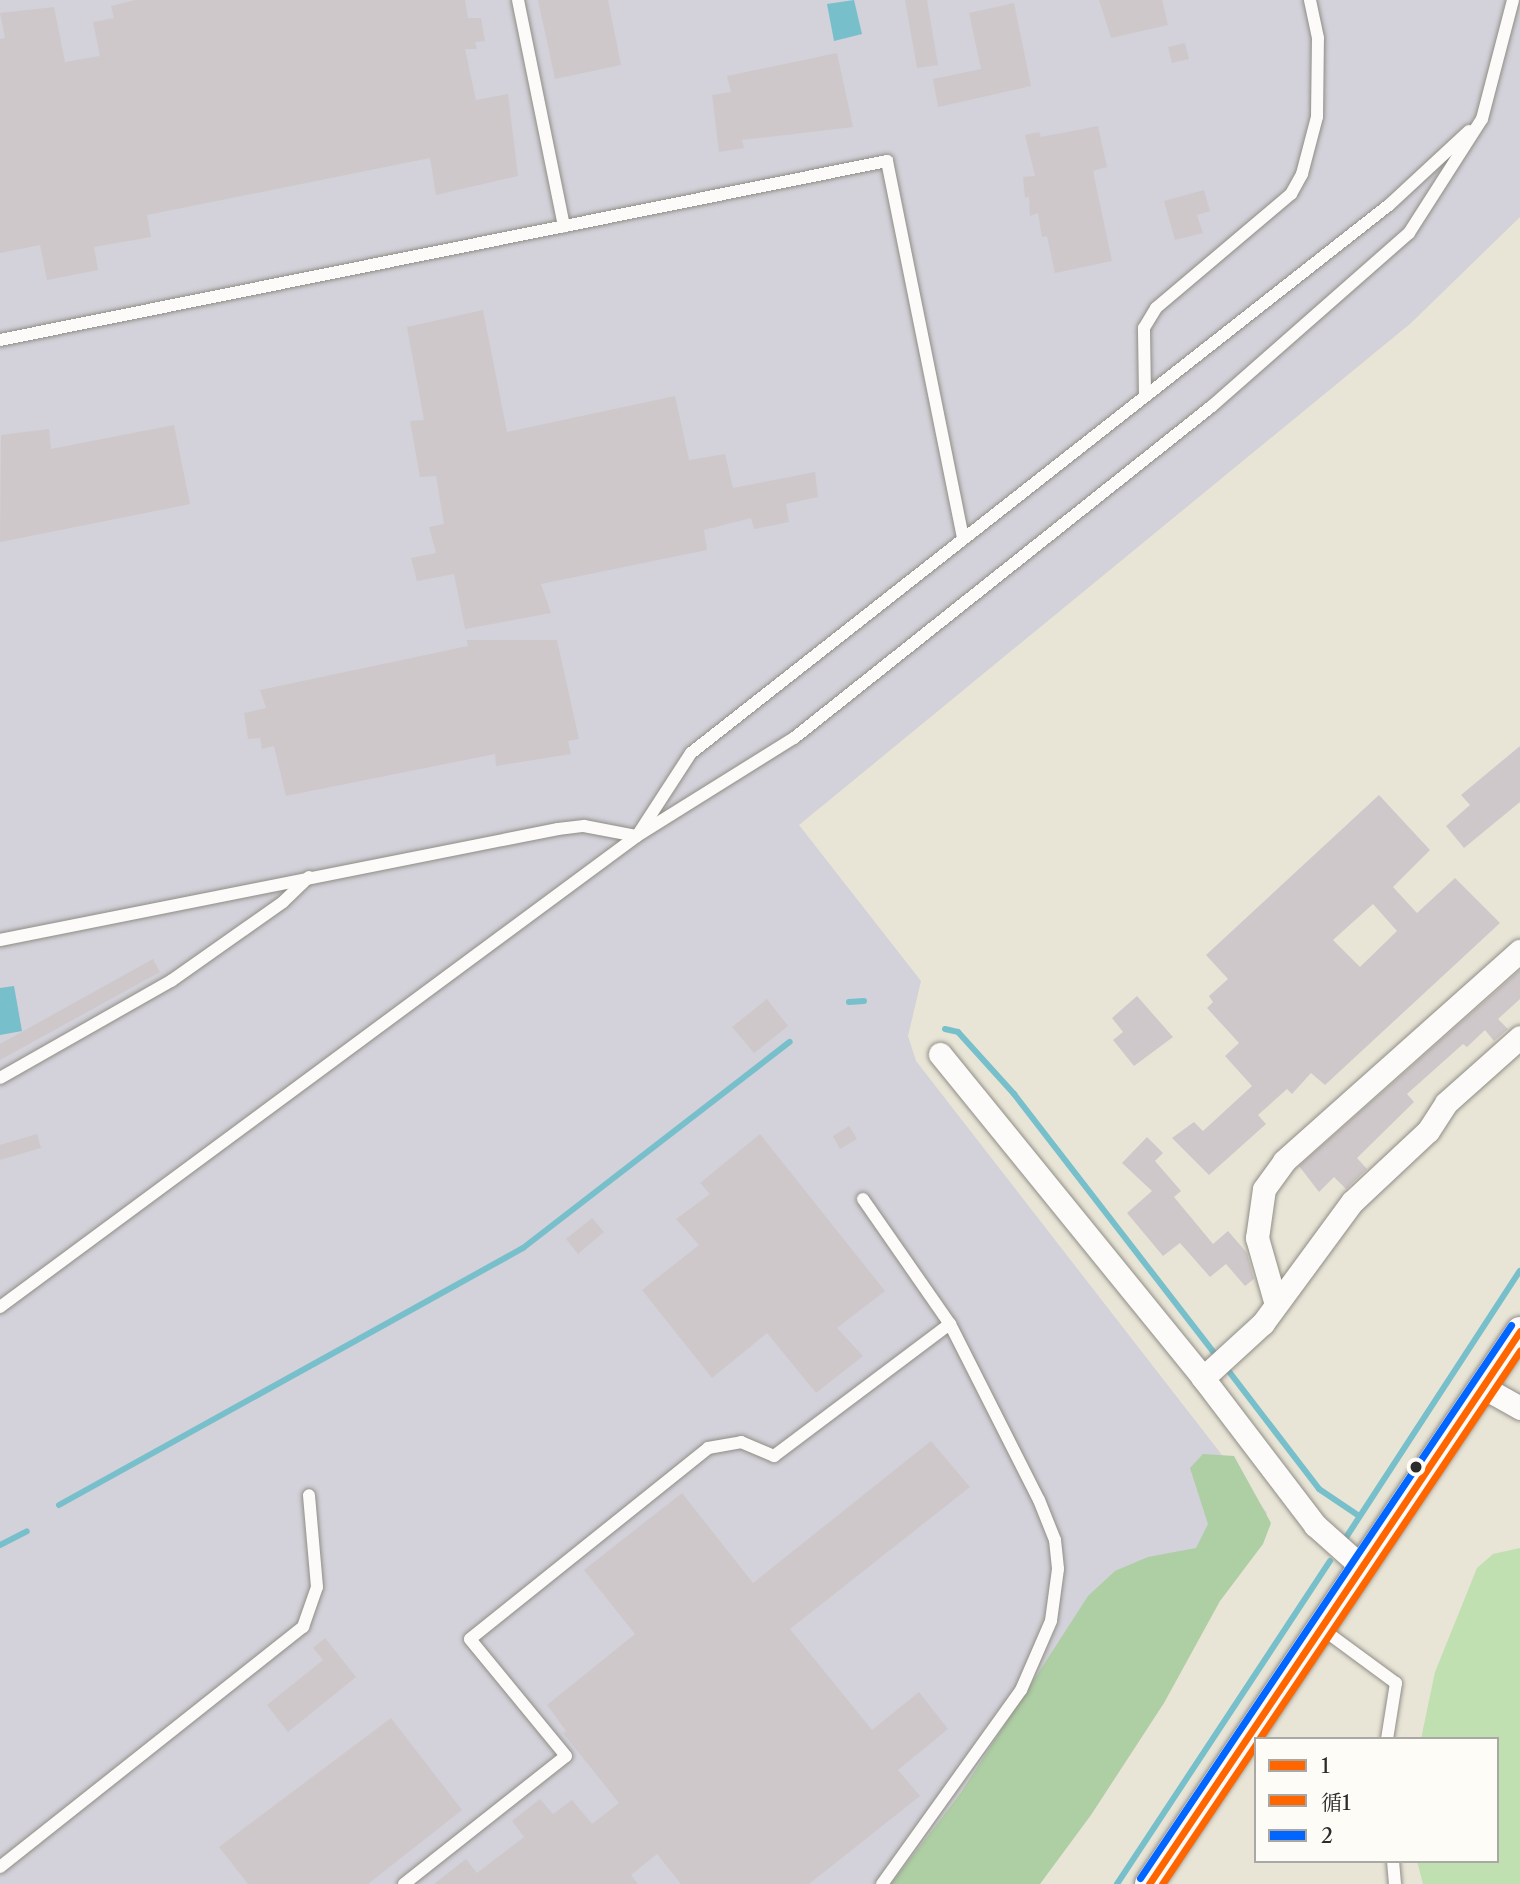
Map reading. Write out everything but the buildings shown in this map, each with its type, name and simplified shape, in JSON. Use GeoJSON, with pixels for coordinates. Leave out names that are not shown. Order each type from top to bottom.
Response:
{"type":"FeatureCollection","features":[{"type":"Feature","properties":{"kind":"street"},"geometry":{"type":"LineString","coordinates":[[1275,1301],[1257,1238],[1264,1189],[1284,1161],[1520,951]]}},
{"type":"Feature","properties":{"kind":"street"},"geometry":{"type":"LineString","coordinates":[[1215,1368],[1263,1323],[1275,1301],[1352,1202],[1428,1131],[1446,1103],[1520,1037]]}},
{"type":"Feature","properties":{"kind":"street"},"geometry":{"type":"LineString","coordinates":[[940,1054],[1215,1368],[1315,1525],[1362,1567]]}},
{"type":"Feature","properties":{"kind":"street"},"geometry":{"type":"LineString","coordinates":[[1149,1884],[1520,1331]]}},
{"type":"Feature","properties":{"kind":"street"},"geometry":{"type":"LineString","coordinates":[[1481,1386],[1520,1408]]}},
{"type":"Feature","properties":{"kind":"lane"},"geometry":{"type":"LineString","coordinates":[[518,0],[564,226]]}},
{"type":"Feature","properties":{"kind":"lane"},"geometry":{"type":"LineString","coordinates":[[1145,395],[1144,328],[1156,308],[1291,194],[1303,174],[1317,117],[1318,38],[1310,0]]}},
{"type":"Feature","properties":{"kind":"lane"},"geometry":{"type":"LineString","coordinates":[[0,1307],[637,836],[794,738],[1212,406],[1409,233],[1482,119],[1513,0]]}},
{"type":"Feature","properties":{"kind":"lane"},"geometry":{"type":"LineString","coordinates":[[637,836],[691,754],[963,537],[1389,205],[1482,119]]}},
{"type":"Feature","properties":{"kind":"lane"},"geometry":{"type":"LineString","coordinates":[[0,340],[887,161],[963,537]]}},
{"type":"Feature","properties":{"kind":"lane"},"geometry":{"type":"LineString","coordinates":[[0,940],[558,829],[584,826],[637,836]]}},
{"type":"Feature","properties":{"kind":"lane"},"geometry":{"type":"LineString","coordinates":[[0,1079],[171,981],[283,902],[309,877]]}},
{"type":"Feature","properties":{"kind":"lane"},"geometry":{"type":"LineString","coordinates":[[863,1199],[950,1324],[1039,1500],[1055,1540],[1058,1569],[1051,1621],[1021,1690],[882,1884]]}},
{"type":"Feature","properties":{"kind":"lane"},"geometry":{"type":"LineString","coordinates":[[404,1884],[566,1756],[470,1639],[708,1448],[741,1443],[774,1456],[950,1324]]}},
{"type":"Feature","properties":{"kind":"lane"},"geometry":{"type":"LineString","coordinates":[[0,1867],[303,1627],[317,1587],[309,1495]]}},
{"type":"Feature","properties":{"kind":"lane"},"geometry":{"type":"LineString","coordinates":[[1321,1628],[1396,1683],[1387,1737]]}},
{"type":"Feature","properties":{"kind":"lane"},"geometry":{"type":"LineString","coordinates":[[1393,1863],[1395,1884]]}},
{"type":"Feature","properties":{"kind":"shaded area"},"geometry":{"type":"Polygon","coordinates":[[[0,0],[1520,0],[1520,217],[1411,323],[799,825],[921,981],[908,1036],[916,1061],[1267,1513],[1047,1841],[1011,1884],[0,1884],[0,0]]]}},
{"type":"Feature","properties":{"kind":"green space"},"geometry":{"type":"Polygon","coordinates":[[[1203,1454],[1234,1456],[1271,1523],[1263,1544],[1220,1601],[1164,1703],[1091,1815],[1040,1884],[891,1884],[960,1794],[1088,1596],[1115,1571],[1148,1557],[1196,1548],[1208,1524],[1190,1468],[1203,1454]]]}},
{"type":"Feature","properties":{"kind":"green space"},"geometry":{"type":"Polygon","coordinates":[[[1520,1548],[1520,1884],[1423,1884],[1418,1863],[1499,1863],[1499,1737],[1421,1737],[1435,1672],[1477,1568],[1493,1554],[1520,1548]]]}},
{"type":"Feature","properties":{"kind":"water"},"geometry":{"type":"Polygon","coordinates":[[[854,0],[862,34],[834,41],[827,4],[854,0]]]}},
{"type":"Feature","properties":{"kind":"water"},"geometry":{"type":"Polygon","coordinates":[[[14,986],[22,1031],[0,1035],[0,988],[14,986]]]}},
{"type":"Feature","properties":{"kind":"waterway"},"geometry":{"type":"LineString","coordinates":[[849,1002],[864,1001]]}},
{"type":"Feature","properties":{"kind":"waterway"},"geometry":{"type":"LineString","coordinates":[[945,1029],[958,1032],[1014,1094],[1217,1357]]}},
{"type":"Feature","properties":{"kind":"waterway"},"geometry":{"type":"LineString","coordinates":[[59,1505],[523,1248],[790,1042]]}},
{"type":"Feature","properties":{"kind":"waterway"},"geometry":{"type":"LineString","coordinates":[[1345,1539],[1520,1271]]}},
{"type":"Feature","properties":{"kind":"waterway"},"geometry":{"type":"LineString","coordinates":[[1224,1365],[1319,1489],[1359,1516]]}},
{"type":"Feature","properties":{"kind":"waterway"},"geometry":{"type":"LineString","coordinates":[[0,1545],[27,1531]]}},
{"type":"Feature","properties":{"kind":"waterway"},"geometry":{"type":"LineString","coordinates":[[1117,1884],[1330,1561]]}},
{"type":"Feature","properties":{"kind":"transit line","name":"2"},"geometry":{"type":"LineString","coordinates":[[1140,1878],[1511,1325]]}},
{"type":"Feature","properties":{"kind":"transit line","name":"1"},"geometry":{"type":"LineString","coordinates":[[1149,1884],[1520,1331]]}},
{"type":"Feature","properties":{"kind":"transit line","name":"循1"},"geometry":{"type":"LineString","coordinates":[[1260,1737],[1520,1350]]}},
{"type":"Feature","properties":{"kind":"transit line","name":"循1"},"geometry":{"type":"LineString","coordinates":[[1162,1884],[1254,1747]]}}]}
